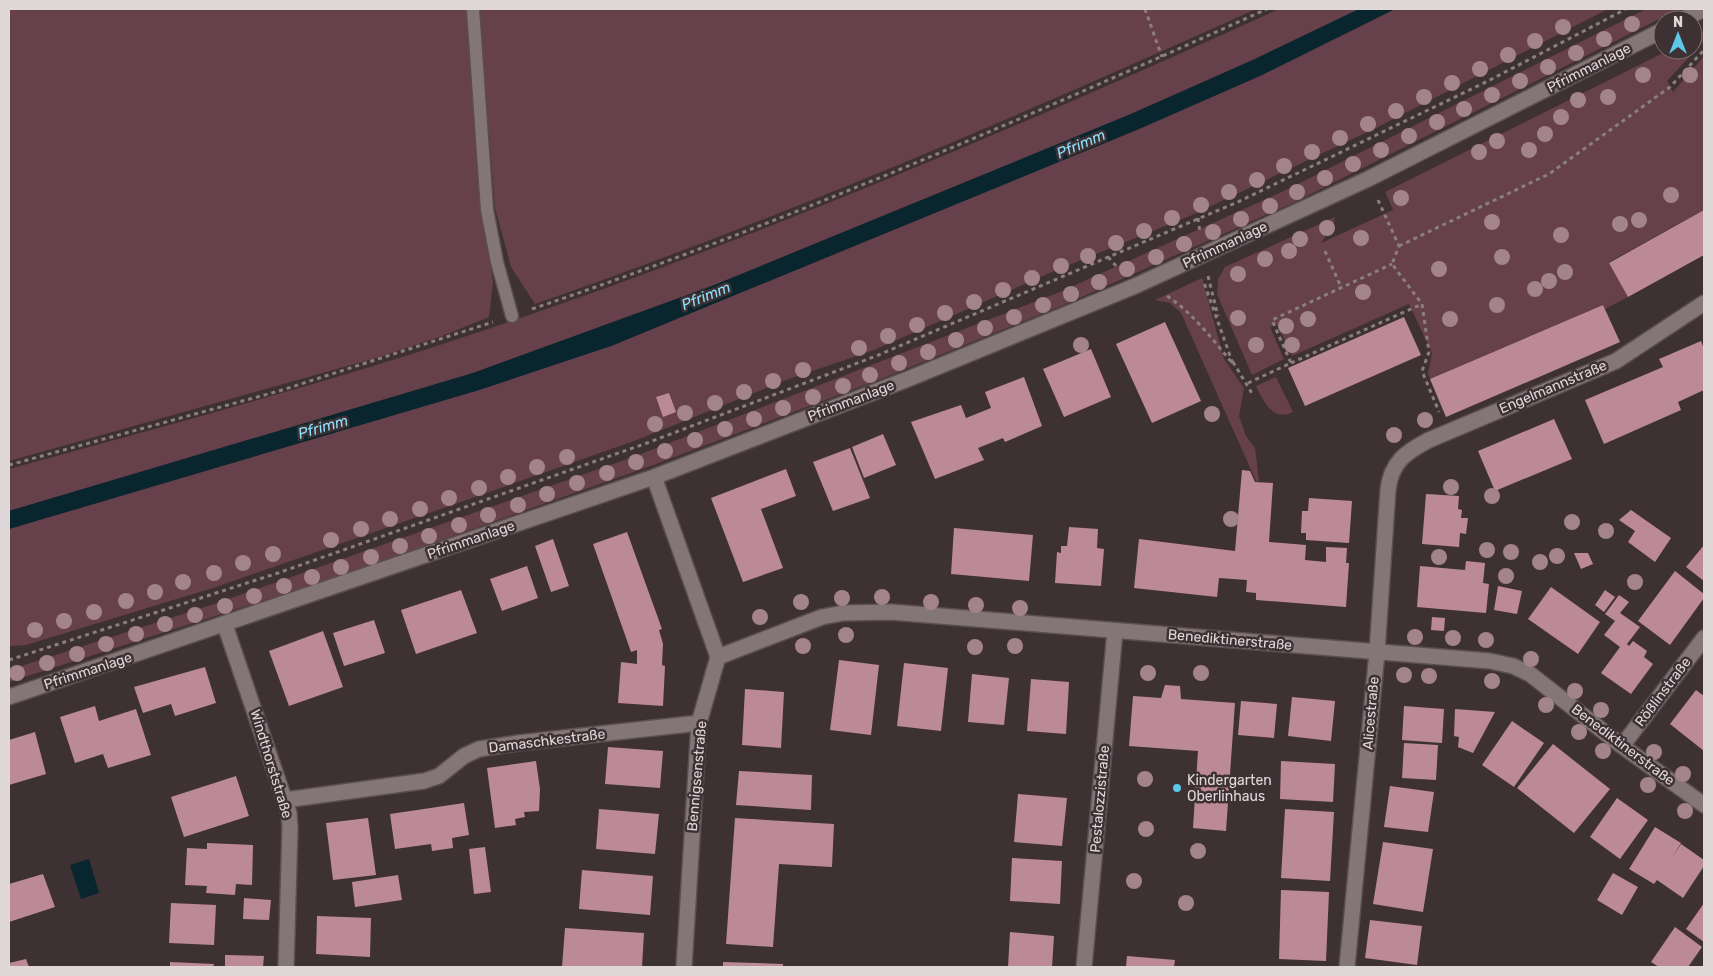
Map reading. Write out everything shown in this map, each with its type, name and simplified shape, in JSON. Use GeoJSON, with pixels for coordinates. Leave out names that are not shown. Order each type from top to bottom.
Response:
{"type":"FeatureCollection","features":[{"type":"Feature","properties":{"kind":"street","name":"Pfrimmanlage"},"geometry":{"type":"LineString","coordinates":[[9,697],[225,625],[654,477],[908,379],[1135,286],[1368,179],[1653,35]]}},
{"type":"Feature","properties":{"kind":"street","name":"Engelmannstraße"},"geometry":{"type":"LineString","coordinates":[[1397,461],[1416,447],[1448,432],[1616,361],[1704,303]]}},
{"type":"Feature","properties":{"kind":"street","name":"Alicestraße"},"geometry":{"type":"LineString","coordinates":[[1347,967],[1377,652],[1389,478],[1397,461]]}},
{"type":"Feature","properties":{"kind":"street"},"geometry":{"type":"LineString","coordinates":[[654,477],[718,657]]}},
{"type":"Feature","properties":{"kind":"street","name":"Benediktinerstraße"},"geometry":{"type":"LineString","coordinates":[[718,657],[802,622],[843,613],[891,612],[1490,661],[1521,668],[1622,746],[1704,805]]}},
{"type":"Feature","properties":{"kind":"street","name":"Windthorststraße"},"geometry":{"type":"LineString","coordinates":[[225,625],[285,800],[290,828],[286,967]]}},
{"type":"Feature","properties":{"kind":"street","name":"Pestalozzistraße"},"geometry":{"type":"LineString","coordinates":[[1084,967],[1115,631]]}},
{"type":"Feature","properties":{"kind":"street","name":"Rößlinstraße"},"geometry":{"type":"LineString","coordinates":[[1622,746],[1704,638]]}},
{"type":"Feature","properties":{"kind":"street","name":"Bennigsenstraße"},"geometry":{"type":"LineString","coordinates":[[684,967],[699,724],[718,657]]}},
{"type":"Feature","properties":{"kind":"street","name":"Damaschkestraße"},"geometry":{"type":"LineString","coordinates":[[285,800],[424,781],[439,776],[464,756],[478,749],[699,724]]}},
{"type":"Feature","properties":{"kind":"lane"},"geometry":{"type":"LineString","coordinates":[[473,9],[487,210],[497,262],[512,316]]}},
{"type":"Feature","properties":{"kind":"path"},"geometry":{"type":"LineString","coordinates":[[1145,9],[1162,57]]}},
{"type":"Feature","properties":{"kind":"path"},"geometry":{"type":"LineString","coordinates":[[9,465],[278,391],[512,316],[645,270],[811,207],[1162,57],[1267,9]]}},
{"type":"Feature","properties":{"kind":"path"},"geometry":{"type":"LineString","coordinates":[[9,660],[278,573],[647,443],[876,356],[1240,201],[1488,81],[1626,9]]}},
{"type":"Feature","properties":{"kind":"path"},"geometry":{"type":"LineString","coordinates":[[1291,362],[1272,320],[1392,264],[1400,246],[1549,174],[1670,87],[1704,50]]}},
{"type":"Feature","properties":{"kind":"path"},"geometry":{"type":"LineString","coordinates":[[1368,179],[1400,246]]}},
{"type":"Feature","properties":{"kind":"path"},"geometry":{"type":"LineString","coordinates":[[1324,251],[1341,287]]}},
{"type":"Feature","properties":{"kind":"path"},"geometry":{"type":"LineString","coordinates":[[1198,257],[1233,364]]}},
{"type":"Feature","properties":{"kind":"path"},"geometry":{"type":"LineString","coordinates":[[1198,257],[1233,364]]}},
{"type":"Feature","properties":{"kind":"path"},"geometry":{"type":"LineString","coordinates":[[1392,264],[1422,304],[1429,352],[1422,372],[1448,432]]}},
{"type":"Feature","properties":{"kind":"path"},"geometry":{"type":"LineString","coordinates":[[1135,286],[1165,295],[1180,304],[1233,364],[1248,383],[1254,395]]}},
{"type":"Feature","properties":{"kind":"path"},"geometry":{"type":"LineString","coordinates":[[1248,383],[1422,304]]}},
{"type":"Feature","properties":{"kind":"shaded area"},"geometry":{"type":"Polygon","coordinates":[[[9,9],[469,9],[480,197],[493,282],[489,317],[442,336],[376,358],[9,461],[9,9]]]}},
{"type":"Feature","properties":{"kind":"shaded area"},"geometry":{"type":"Polygon","coordinates":[[[479,9],[1256,9],[899,165],[718,237],[535,304],[511,267],[495,208],[479,9]]]}},
{"type":"Feature","properties":{"kind":"shaded area"},"geometry":{"type":"Polygon","coordinates":[[[1279,9],[1359,9],[1255,59],[1131,114],[712,286],[473,373],[9,511],[9,469],[367,368],[586,295],[787,220],[886,180],[1083,96],[1279,9]]]}},
{"type":"Feature","properties":{"kind":"shaded area"},"geometry":{"type":"Polygon","coordinates":[[[1395,9],[1608,9],[1376,128],[1192,215],[1052,272],[874,350],[789,379],[637,440],[216,587],[26,645],[9,646],[9,529],[479,390],[611,346],[1139,129],[1262,75],[1395,9]]]}},
{"type":"Feature","properties":{"kind":"shaded area"},"geometry":{"type":"Polygon","coordinates":[[[1646,9],[1679,9],[1653,10],[1653,22],[1293,203],[1066,304],[886,377],[651,466],[331,579],[9,682],[9,670],[217,603],[633,457],[1060,292],[1288,189],[1646,9]]]}},
{"type":"Feature","properties":{"kind":"shaded area"},"geometry":{"type":"Polygon","coordinates":[[[1704,56],[1704,210],[1609,262],[1628,297],[1605,309],[1603,305],[1430,379],[1428,373],[1432,353],[1409,304],[1292,356],[1277,324],[1270,327],[1284,359],[1252,375],[1217,294],[1218,279],[1225,267],[1335,217],[1333,225],[1321,243],[1393,210],[1385,192],[1653,58],[1653,60],[1686,60],[1667,81],[1673,92],[1701,60],[1703,60],[1704,56]]]}},
{"type":"Feature","properties":{"kind":"shaded area"},"geometry":{"type":"Polygon","coordinates":[[[1202,278],[1224,359],[1244,388],[1239,416],[1246,436],[1255,448],[1259,481],[1256,481],[1181,313],[1170,303],[1155,300],[1202,278]]]}},
{"type":"Feature","properties":{"kind":"shaded area"},"geometry":{"type":"Polygon","coordinates":[[[1276,377],[1293,412],[1280,414],[1274,412],[1256,386],[1276,377]]]}},
{"type":"Feature","properties":{"kind":"water","name":"Pfrimm"},"geometry":{"type":"Polygon","coordinates":[[[1359,9],[1395,9],[1262,75],[1139,129],[611,346],[479,390],[9,529],[9,511],[473,373],[712,286],[1131,114],[1255,59],[1359,9]]]}},
{"type":"Feature","properties":{"kind":"water"},"geometry":{"type":"Polygon","coordinates":[[[89,859],[99,893],[81,899],[70,865],[89,859]]]}},
{"type":"Feature","properties":{"kind":"building"},"geometry":{"type":"Polygon","coordinates":[[[1704,210],[1704,255],[1628,297],[1609,263],[1704,210]]]}},
{"type":"Feature","properties":{"kind":"building"},"geometry":{"type":"Polygon","coordinates":[[[1603,305],[1620,342],[1446,417],[1430,379],[1603,305]]]}},
{"type":"Feature","properties":{"kind":"building"},"geometry":{"type":"Polygon","coordinates":[[[1404,317],[1421,355],[1305,406],[1288,368],[1404,317]]]}},
{"type":"Feature","properties":{"kind":"building"},"geometry":{"type":"Polygon","coordinates":[[[1165,322],[1201,401],[1152,423],[1116,344],[1165,322]]]}},
{"type":"Feature","properties":{"kind":"building"},"geometry":{"type":"Polygon","coordinates":[[[1701,341],[1704,349],[1704,390],[1678,402],[1681,410],[1604,444],[1585,400],[1663,367],[1659,359],[1701,341]]]}},
{"type":"Feature","properties":{"kind":"building"},"geometry":{"type":"Polygon","coordinates":[[[1091,349],[1111,397],[1064,417],[1043,369],[1091,349]]]}},
{"type":"Feature","properties":{"kind":"building"},"geometry":{"type":"Polygon","coordinates":[[[1024,377],[1042,426],[1005,442],[1003,438],[978,448],[984,460],[935,479],[911,422],[961,405],[966,418],[991,408],[985,392],[1024,377]]]}},
{"type":"Feature","properties":{"kind":"building"},"geometry":{"type":"Polygon","coordinates":[[[669,393],[676,412],[663,417],[656,397],[669,393]]]}},
{"type":"Feature","properties":{"kind":"building"},"geometry":{"type":"Polygon","coordinates":[[[1554,419],[1572,459],[1495,491],[1478,451],[1554,419]]]}},
{"type":"Feature","properties":{"kind":"building"},"geometry":{"type":"Polygon","coordinates":[[[883,434],[896,465],[864,478],[852,447],[883,434]]]}},
{"type":"Feature","properties":{"kind":"building"},"geometry":{"type":"Polygon","coordinates":[[[850,448],[870,498],[833,511],[813,462],[850,448]]]}},
{"type":"Feature","properties":{"kind":"building"},"geometry":{"type":"Polygon","coordinates":[[[786,469],[796,496],[761,509],[783,568],[743,582],[711,498],[786,469]]]}},
{"type":"Feature","properties":{"kind":"building"},"geometry":{"type":"Polygon","coordinates":[[[1242,470],[1250,471],[1255,482],[1273,483],[1269,542],[1306,545],[1305,560],[1326,562],[1326,547],[1347,548],[1346,563],[1349,563],[1346,607],[1256,600],[1256,593],[1246,592],[1247,580],[1219,578],[1217,597],[1134,588],[1139,539],[1235,551],[1242,470]]]}},
{"type":"Feature","properties":{"kind":"building"},"geometry":{"type":"Polygon","coordinates":[[[1426,494],[1459,496],[1458,509],[1462,510],[1461,518],[1468,518],[1466,534],[1460,533],[1459,547],[1422,544],[1426,494]]]}},
{"type":"Feature","properties":{"kind":"building"},"geometry":{"type":"Polygon","coordinates":[[[1309,498],[1352,501],[1349,543],[1306,540],[1306,533],[1301,533],[1302,511],[1308,511],[1309,498]]]}},
{"type":"Feature","properties":{"kind":"building"},"geometry":{"type":"Polygon","coordinates":[[[1631,510],[1671,538],[1655,562],[1628,542],[1635,531],[1619,520],[1631,510]]]}},
{"type":"Feature","properties":{"kind":"building"},"geometry":{"type":"Polygon","coordinates":[[[1069,527],[1098,529],[1097,548],[1104,549],[1101,586],[1055,583],[1057,552],[1061,553],[1061,546],[1067,546],[1069,527]]]}},
{"type":"Feature","properties":{"kind":"building"},"geometry":{"type":"Polygon","coordinates":[[[954,528],[1033,535],[1029,581],[951,574],[954,528]]]}},
{"type":"Feature","properties":{"kind":"building"},"geometry":{"type":"Polygon","coordinates":[[[627,532],[662,629],[659,630],[663,644],[662,665],[665,666],[663,706],[618,703],[621,662],[637,664],[637,650],[631,652],[593,544],[627,532]]]}},
{"type":"Feature","properties":{"kind":"building"},"geometry":{"type":"Polygon","coordinates":[[[553,539],[569,586],[551,592],[535,546],[553,539]]]}},
{"type":"Feature","properties":{"kind":"building"},"geometry":{"type":"Polygon","coordinates":[[[1704,545],[1704,581],[1686,567],[1704,545]]]}},
{"type":"Feature","properties":{"kind":"building"},"geometry":{"type":"Polygon","coordinates":[[[1574,553],[1588,553],[1593,564],[1581,569],[1574,553]]]}},
{"type":"Feature","properties":{"kind":"building"},"geometry":{"type":"Polygon","coordinates":[[[1466,561],[1485,563],[1483,583],[1489,584],[1486,613],[1417,607],[1420,566],[1465,570],[1466,561]]]}},
{"type":"Feature","properties":{"kind":"building"},"geometry":{"type":"Polygon","coordinates":[[[527,566],[538,598],[502,611],[490,579],[527,566]]]}},
{"type":"Feature","properties":{"kind":"building"},"geometry":{"type":"Polygon","coordinates":[[[1675,571],[1704,594],[1704,598],[1670,645],[1638,621],[1675,571]]]}},
{"type":"Feature","properties":{"kind":"building"},"geometry":{"type":"Polygon","coordinates":[[[1498,586],[1522,591],[1517,614],[1494,610],[1498,586]]]}},
{"type":"Feature","properties":{"kind":"building"},"geometry":{"type":"Polygon","coordinates":[[[1551,587],[1600,622],[1578,654],[1528,619],[1551,587]]]}},
{"type":"Feature","properties":{"kind":"building"},"geometry":{"type":"Polygon","coordinates":[[[461,590],[477,633],[416,654],[401,610],[461,590]]]}},
{"type":"Feature","properties":{"kind":"building"},"geometry":{"type":"Polygon","coordinates":[[[1605,590],[1615,597],[1604,612],[1595,605],[1605,590]]]}},
{"type":"Feature","properties":{"kind":"building"},"geometry":{"type":"Polygon","coordinates":[[[1619,595],[1629,602],[1620,613],[1640,627],[1627,644],[1629,646],[1633,641],[1647,651],[1644,657],[1653,664],[1631,694],[1601,673],[1620,647],[1604,635],[1615,621],[1605,614],[1619,595]]]}},
{"type":"Feature","properties":{"kind":"building"},"geometry":{"type":"Polygon","coordinates":[[[1432,617],[1445,618],[1444,631],[1431,630],[1432,617]]]}},
{"type":"Feature","properties":{"kind":"building"},"geometry":{"type":"Polygon","coordinates":[[[374,620],[385,653],[344,666],[333,633],[374,620]]]}},
{"type":"Feature","properties":{"kind":"building"},"geometry":{"type":"Polygon","coordinates":[[[323,631],[343,687],[289,706],[269,651],[323,631]]]}},
{"type":"Feature","properties":{"kind":"building"},"geometry":{"type":"Polygon","coordinates":[[[839,660],[879,665],[871,735],[830,730],[839,660]]]}},
{"type":"Feature","properties":{"kind":"building"},"geometry":{"type":"Polygon","coordinates":[[[904,663],[948,668],[941,731],[897,726],[904,663]]]}},
{"type":"Feature","properties":{"kind":"building"},"geometry":{"type":"Polygon","coordinates":[[[205,667],[216,703],[175,716],[171,704],[143,713],[134,687],[205,667]]]}},
{"type":"Feature","properties":{"kind":"building"},"geometry":{"type":"Polygon","coordinates":[[[972,674],[1009,678],[1004,725],[968,722],[972,674]]]}},
{"type":"Feature","properties":{"kind":"building"},"geometry":{"type":"Polygon","coordinates":[[[1031,679],[1069,682],[1066,734],[1027,731],[1031,679]]]}},
{"type":"Feature","properties":{"kind":"building"},"geometry":{"type":"Polygon","coordinates":[[[1165,685],[1180,686],[1181,699],[1235,703],[1226,831],[1193,828],[1198,751],[1129,746],[1133,696],[1161,698],[1165,685]]]}},
{"type":"Feature","properties":{"kind":"building"},"geometry":{"type":"Polygon","coordinates":[[[745,689],[784,692],[781,748],[742,745],[745,689]]]}},
{"type":"Feature","properties":{"kind":"building"},"geometry":{"type":"Polygon","coordinates":[[[1696,690],[1704,696],[1704,751],[1670,724],[1696,690]]]}},
{"type":"Feature","properties":{"kind":"building"},"geometry":{"type":"Polygon","coordinates":[[[1292,697],[1335,701],[1331,741],[1288,736],[1292,697]]]}},
{"type":"Feature","properties":{"kind":"building"},"geometry":{"type":"Polygon","coordinates":[[[1241,701],[1277,704],[1274,738],[1238,735],[1241,701]]]}},
{"type":"Feature","properties":{"kind":"building"},"geometry":{"type":"Polygon","coordinates":[[[95,706],[99,721],[136,709],[151,755],[108,768],[103,754],[75,763],[60,717],[95,706]]]}},
{"type":"Feature","properties":{"kind":"building"},"geometry":{"type":"Polygon","coordinates":[[[1404,706],[1444,709],[1442,743],[1402,740],[1404,706]]]}},
{"type":"Feature","properties":{"kind":"building"},"geometry":{"type":"Polygon","coordinates":[[[1455,709],[1495,712],[1473,753],[1458,747],[1459,737],[1454,736],[1455,709]]]}},
{"type":"Feature","properties":{"kind":"building"},"geometry":{"type":"Polygon","coordinates":[[[1512,721],[1544,743],[1514,787],[1482,765],[1512,721]]]}},
{"type":"Feature","properties":{"kind":"building"},"geometry":{"type":"Polygon","coordinates":[[[35,732],[46,774],[9,785],[9,740],[35,732]]]}},
{"type":"Feature","properties":{"kind":"building"},"geometry":{"type":"Polygon","coordinates":[[[1404,743],[1438,745],[1436,780],[1402,778],[1404,743]]]}},
{"type":"Feature","properties":{"kind":"building"},"geometry":{"type":"Polygon","coordinates":[[[1553,744],[1610,789],[1574,833],[1517,788],[1553,744]]]}},
{"type":"Feature","properties":{"kind":"building"},"geometry":{"type":"Polygon","coordinates":[[[608,747],[663,751],[660,788],[605,784],[608,747]]]}},
{"type":"Feature","properties":{"kind":"building"},"geometry":{"type":"Polygon","coordinates":[[[536,761],[540,789],[539,811],[524,812],[525,817],[515,819],[516,825],[495,828],[487,768],[536,761]]]}},
{"type":"Feature","properties":{"kind":"building"},"geometry":{"type":"Polygon","coordinates":[[[1281,761],[1335,764],[1333,802],[1280,799],[1281,761]]]}},
{"type":"Feature","properties":{"kind":"building"},"geometry":{"type":"Polygon","coordinates":[[[739,771],[812,775],[811,810],[736,805],[739,771]]]}},
{"type":"Feature","properties":{"kind":"building"},"geometry":{"type":"Polygon","coordinates":[[[236,776],[249,816],[184,837],[171,797],[236,776]]]}},
{"type":"Feature","properties":{"kind":"building"},"geometry":{"type":"Polygon","coordinates":[[[1390,786],[1434,792],[1428,832],[1384,827],[1390,786]]]}},
{"type":"Feature","properties":{"kind":"building"},"geometry":{"type":"Polygon","coordinates":[[[1018,794],[1067,798],[1062,846],[1014,842],[1018,794]]]}},
{"type":"Feature","properties":{"kind":"building"},"geometry":{"type":"Polygon","coordinates":[[[1617,798],[1648,820],[1620,859],[1590,837],[1617,798]]]}},
{"type":"Feature","properties":{"kind":"building"},"geometry":{"type":"Polygon","coordinates":[[[464,803],[469,835],[452,838],[453,848],[432,851],[431,844],[395,849],[390,814],[464,803]]]}},
{"type":"Feature","properties":{"kind":"building"},"geometry":{"type":"Polygon","coordinates":[[[599,809],[659,814],[655,854],[596,849],[599,809]]]}},
{"type":"Feature","properties":{"kind":"building"},"geometry":{"type":"Polygon","coordinates":[[[1285,809],[1334,812],[1330,881],[1281,878],[1285,809]]]}},
{"type":"Feature","properties":{"kind":"building"},"geometry":{"type":"Polygon","coordinates":[[[368,818],[376,875],[333,880],[326,823],[368,818]]]}},
{"type":"Feature","properties":{"kind":"building"},"geometry":{"type":"Polygon","coordinates":[[[735,818],[834,824],[832,867],[779,864],[773,947],[726,944],[735,818]]]}},
{"type":"Feature","properties":{"kind":"building"},"geometry":{"type":"Polygon","coordinates":[[[1655,827],[1681,843],[1672,858],[1681,844],[1704,860],[1704,866],[1683,898],[1657,880],[1654,884],[1629,869],[1655,827]]]}},
{"type":"Feature","properties":{"kind":"building"},"geometry":{"type":"Polygon","coordinates":[[[1383,842],[1433,849],[1423,912],[1373,904],[1383,842]]]}},
{"type":"Feature","properties":{"kind":"building"},"geometry":{"type":"Polygon","coordinates":[[[207,843],[253,845],[252,885],[236,884],[235,895],[206,893],[207,886],[185,885],[187,848],[207,849],[207,843]]]}},
{"type":"Feature","properties":{"kind":"building"},"geometry":{"type":"Polygon","coordinates":[[[485,847],[491,892],[474,894],[469,849],[485,847]]]}},
{"type":"Feature","properties":{"kind":"building"},"geometry":{"type":"Polygon","coordinates":[[[1012,858],[1062,861],[1060,904],[1010,901],[1012,858]]]}},
{"type":"Feature","properties":{"kind":"building"},"geometry":{"type":"Polygon","coordinates":[[[582,870],[653,876],[650,915],[579,909],[582,870]]]}},
{"type":"Feature","properties":{"kind":"building"},"geometry":{"type":"Polygon","coordinates":[[[1613,873],[1638,887],[1622,915],[1597,900],[1613,873]]]}},
{"type":"Feature","properties":{"kind":"building"},"geometry":{"type":"Polygon","coordinates":[[[43,874],[55,907],[9,922],[9,884],[43,874]]]}},
{"type":"Feature","properties":{"kind":"building"},"geometry":{"type":"Polygon","coordinates":[[[398,875],[402,900],[355,907],[352,882],[398,875]]]}},
{"type":"Feature","properties":{"kind":"building"},"geometry":{"type":"Polygon","coordinates":[[[1281,890],[1329,892],[1326,961],[1279,959],[1281,890]]]}},
{"type":"Feature","properties":{"kind":"building"},"geometry":{"type":"Polygon","coordinates":[[[244,898],[271,900],[269,920],[243,919],[244,898]]]}},
{"type":"Feature","properties":{"kind":"building"},"geometry":{"type":"Polygon","coordinates":[[[171,903],[216,905],[214,945],[169,943],[171,903]]]}},
{"type":"Feature","properties":{"kind":"building"},"geometry":{"type":"Polygon","coordinates":[[[1704,903],[1704,942],[1686,929],[1704,903]]]}},
{"type":"Feature","properties":{"kind":"building"},"geometry":{"type":"Polygon","coordinates":[[[317,916],[371,918],[370,957],[316,954],[317,916]]]}},
{"type":"Feature","properties":{"kind":"building"},"geometry":{"type":"Polygon","coordinates":[[[1370,920],[1422,926],[1417,965],[1365,958],[1370,920]]]}},
{"type":"Feature","properties":{"kind":"building"},"geometry":{"type":"Polygon","coordinates":[[[1675,927],[1702,947],[1688,967],[1659,967],[1651,962],[1675,927]]]}},
{"type":"Feature","properties":{"kind":"building"},"geometry":{"type":"Polygon","coordinates":[[[565,928],[644,933],[642,967],[562,967],[565,928]]]}},
{"type":"Feature","properties":{"kind":"building"},"geometry":{"type":"Polygon","coordinates":[[[1010,932],[1054,936],[1052,967],[1008,967],[1010,932]]]}},
{"type":"Feature","properties":{"kind":"building"},"geometry":{"type":"Polygon","coordinates":[[[225,955],[264,956],[263,967],[225,967],[225,955]]]}},
{"type":"Feature","properties":{"kind":"building"},"geometry":{"type":"Polygon","coordinates":[[[1127,956],[1175,960],[1174,967],[1126,967],[1127,956]]]}},
{"type":"Feature","properties":{"kind":"building"},"geometry":{"type":"Polygon","coordinates":[[[26,959],[29,967],[9,967],[9,963],[26,959]]]}},
{"type":"Feature","properties":{"kind":"building"},"geometry":{"type":"Polygon","coordinates":[[[170,962],[214,964],[213,967],[170,967],[170,962]]]}},
{"type":"Feature","properties":{"kind":"building"},"geometry":{"type":"Polygon","coordinates":[[[723,962],[783,964],[783,967],[723,967],[723,962]]]}},
{"type":"Feature","properties":{"kind":"place","name":"Kindergarten Oberlinhaus"},"geometry":{"type":"Point","coordinates":[1177,788]}}]}
